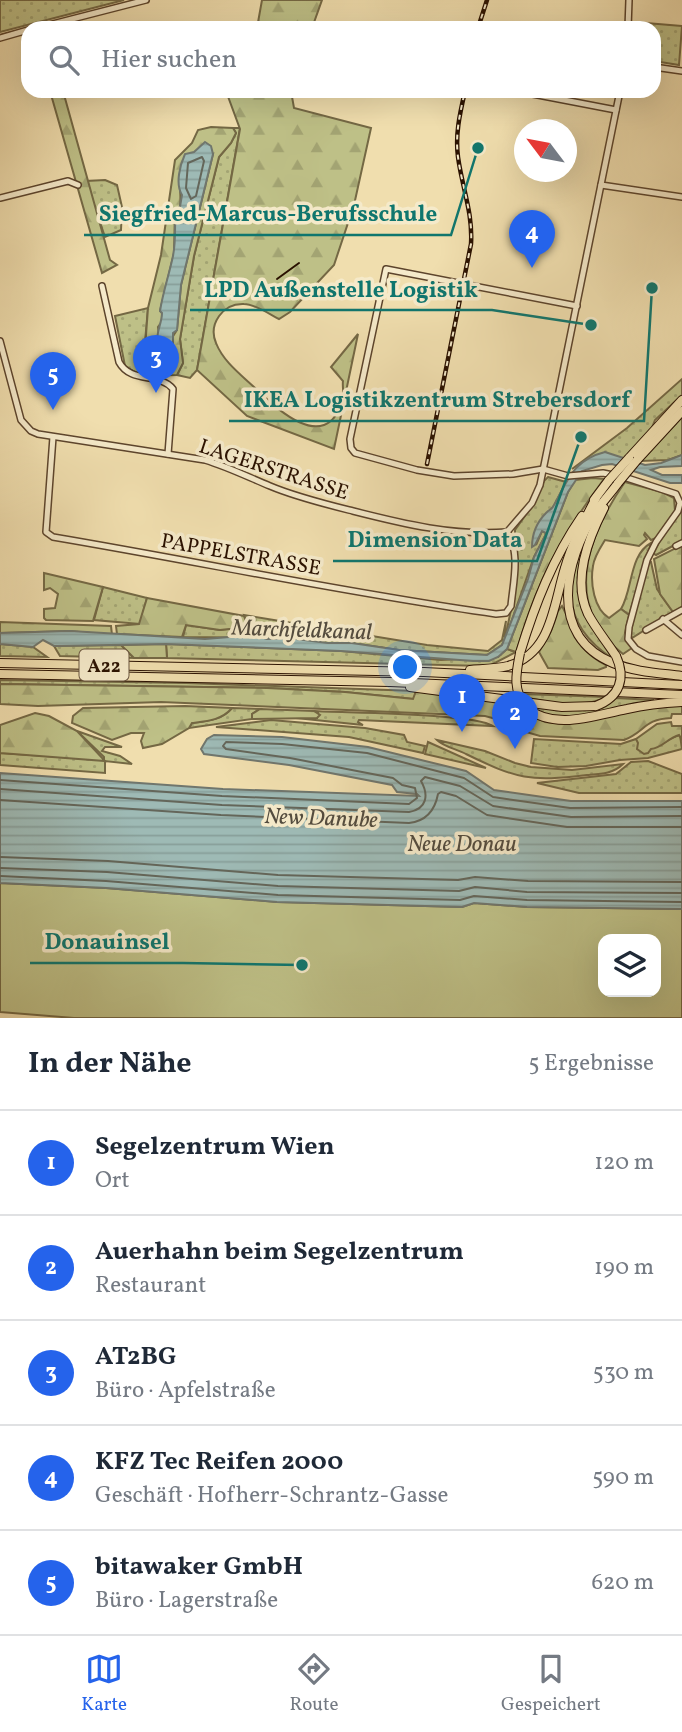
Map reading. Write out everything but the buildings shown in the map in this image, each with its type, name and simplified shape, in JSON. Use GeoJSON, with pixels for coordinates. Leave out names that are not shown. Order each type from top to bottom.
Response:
{"type":"FeatureCollection","features":[{"type":"Feature","properties":{"kind":"highway"},"geometry":{"type":"LineString","coordinates":[[682,400],[580,518],[555,561],[534,607],[520,653],[516,685],[520,700],[527,708],[541,716],[563,720],[640,706],[682,702]]}},
{"type":"Feature","properties":{"kind":"highway"},"geometry":{"type":"LineString","coordinates":[[633,459],[682,411]]}},
{"type":"Feature","properties":{"kind":"highway"},"geometry":{"type":"LineString","coordinates":[[390,682],[421,689],[562,707],[596,706],[611,699],[619,688],[621,671],[616,656],[589,616],[582,597],[581,583],[588,545],[614,481]]}},
{"type":"Feature","properties":{"kind":"highway"},"geometry":{"type":"LineString","coordinates":[[611,493],[589,525],[572,564],[567,593],[572,620],[585,643],[608,661],[638,670],[682,676]]}},
{"type":"Feature","properties":{"kind":"highway"},"geometry":{"type":"LineString","coordinates":[[437,673],[508,666],[524,659],[538,647],[549,628],[573,544],[596,498]]}},
{"type":"Feature","properties":{"kind":"highway","name":"A22"},"geometry":{"type":"LineString","coordinates":[[0,663],[437,673],[682,685]]}},
{"type":"Feature","properties":{"kind":"highway","name":"A22"},"geometry":{"type":"LineString","coordinates":[[0,674],[390,682],[682,695]]}},
{"type":"Feature","properties":{"kind":"street"},"geometry":{"type":"LineString","coordinates":[[64,21],[146,0]]}},
{"type":"Feature","properties":{"kind":"street"},"geometry":{"type":"LineString","coordinates":[[628,21],[629,0]]}},
{"type":"Feature","properties":{"kind":"street"},"geometry":{"type":"LineString","coordinates":[[0,38],[21,32]]}},
{"type":"Feature","properties":{"kind":"street"},"geometry":{"type":"LineString","coordinates":[[661,68],[682,71]]}},
{"type":"Feature","properties":{"kind":"street"},"geometry":{"type":"LineString","coordinates":[[553,98],[616,110]]}},
{"type":"Feature","properties":{"kind":"street"},"geometry":{"type":"LineString","coordinates":[[507,531],[532,503],[543,469],[619,98]]}},
{"type":"Feature","properties":{"kind":"street"},"geometry":{"type":"LineString","coordinates":[[0,198],[68,181],[78,185]]}},
{"type":"Feature","properties":{"kind":"street"},"geometry":{"type":"LineString","coordinates":[[601,185],[682,197]]}},
{"type":"Feature","properties":{"kind":"street"},"geometry":{"type":"LineString","coordinates":[[577,306],[386,269],[349,439],[351,448],[355,453],[417,470],[471,476],[543,469],[568,476],[603,473],[673,492],[678,497],[678,511],[647,560],[628,639],[636,649],[648,656],[682,662]]}},
{"type":"Feature","properties":{"kind":"street"},"geometry":{"type":"LineString","coordinates":[[102,286],[123,369],[138,377],[168,384],[173,389],[168,454]]}},
{"type":"Feature","properties":{"kind":"street","name":"LAGERSTRASSE"},"geometry":{"type":"LineString","coordinates":[[0,341],[21,420],[31,431],[53,437],[205,460],[228,467],[271,487],[393,521],[477,534],[507,531]]}},
{"type":"Feature","properties":{"kind":"street","name":"PAPPELSTRASSE"},"geometry":{"type":"LineString","coordinates":[[53,437],[46,532],[53,537],[262,576],[473,611],[506,613],[511,606],[514,556],[513,541],[507,531]]}},
{"type":"Feature","properties":{"kind":"street"},"geometry":{"type":"LineString","coordinates":[[646,630],[682,610]]}},
{"type":"Feature","properties":{"kind":"street"},"geometry":{"type":"LineString","coordinates":[[663,619],[682,635]]}},
{"type":"Feature","properties":{"kind":"green space"},"geometry":{"type":"Polygon","coordinates":[[[0,0],[124,0],[43,21],[21,21],[21,27],[0,32],[0,0]]]}},
{"type":"Feature","properties":{"kind":"green space"},"geometry":{"type":"Polygon","coordinates":[[[262,0],[322,0],[314,21],[258,21],[262,0]]]}},
{"type":"Feature","properties":{"kind":"green space"},"geometry":{"type":"Polygon","coordinates":[[[661,24],[682,26],[679,65],[661,62],[661,24]]]}},
{"type":"Feature","properties":{"kind":"green space"},"geometry":{"type":"Polygon","coordinates":[[[52,98],[65,98],[110,260],[117,265],[102,273],[52,98]]]}},
{"type":"Feature","properties":{"kind":"green space"},"geometry":{"type":"Polygon","coordinates":[[[229,98],[292,98],[294,108],[371,128],[354,205],[334,265],[290,312],[279,319],[253,306],[236,305],[219,316],[214,329],[219,350],[232,367],[274,406],[312,426],[324,425],[334,417],[342,402],[343,381],[331,367],[358,334],[334,449],[247,416],[197,370],[240,129],[229,98]]]}},
{"type":"Feature","properties":{"kind":"green space"},"geometry":{"type":"Polygon","coordinates":[[[211,127],[233,128],[236,133],[219,157],[194,256],[180,339],[183,363],[177,375],[143,376],[148,308],[161,255],[175,160],[192,143],[198,130],[211,127]],[[213,154],[182,168],[180,207],[175,210],[174,253],[160,311],[160,348],[156,363],[177,330],[181,285],[213,154]]]}},
{"type":"Feature","properties":{"kind":"green space"},"geometry":{"type":"Polygon","coordinates":[[[233,128],[240,128],[197,370],[190,378],[177,375],[183,363],[180,339],[194,256],[219,157],[236,133],[233,128]]]}},
{"type":"Feature","properties":{"kind":"green space"},"geometry":{"type":"Polygon","coordinates":[[[105,180],[117,185],[122,207],[121,230],[105,237],[86,181],[105,180]]]}},
{"type":"Feature","properties":{"kind":"green space"},"geometry":{"type":"Polygon","coordinates":[[[148,308],[142,376],[125,366],[115,316],[148,308]]]}},
{"type":"Feature","properties":{"kind":"green space"},"geometry":{"type":"Polygon","coordinates":[[[682,379],[682,395],[655,420],[651,430],[623,459],[596,456],[572,469],[627,428],[682,379]]]}},
{"type":"Feature","properties":{"kind":"green space"},"geometry":{"type":"Polygon","coordinates":[[[682,417],[682,455],[668,460],[641,461],[682,417]]]}},
{"type":"Feature","properties":{"kind":"green space"},"geometry":{"type":"Polygon","coordinates":[[[548,477],[566,482],[554,506],[543,518],[536,545],[542,531],[546,533],[534,557],[507,634],[502,645],[487,655],[399,650],[288,638],[183,637],[186,625],[220,630],[248,627],[244,615],[427,645],[488,651],[502,640],[506,621],[504,637],[506,634],[515,590],[515,530],[548,477]]]}},
{"type":"Feature","properties":{"kind":"green space"},"geometry":{"type":"Polygon","coordinates":[[[604,479],[551,561],[516,652],[507,649],[568,492],[575,480],[604,479]]]}},
{"type":"Feature","properties":{"kind":"green space"},"geometry":{"type":"Polygon","coordinates":[[[625,482],[674,498],[675,511],[656,538],[651,540],[645,533],[647,539],[639,546],[605,540],[597,553],[592,573],[593,588],[600,608],[609,618],[621,609],[629,615],[625,633],[632,648],[623,654],[604,635],[592,614],[587,592],[587,570],[600,524],[625,482]]]}},
{"type":"Feature","properties":{"kind":"green space"},"geometry":{"type":"Polygon","coordinates":[[[682,507],[682,541],[654,554],[654,550],[682,507]]]}},
{"type":"Feature","properties":{"kind":"green space"},"geometry":{"type":"Polygon","coordinates":[[[592,523],[581,563],[606,648],[613,659],[594,645],[582,629],[574,614],[571,597],[577,562],[592,523]]]}},
{"type":"Feature","properties":{"kind":"green space"},"geometry":{"type":"Polygon","coordinates":[[[651,543],[629,615],[621,609],[635,564],[644,548],[651,543]]]}},
{"type":"Feature","properties":{"kind":"green space"},"geometry":{"type":"Polygon","coordinates":[[[682,545],[682,608],[673,612],[660,594],[654,559],[682,545]]]}},
{"type":"Feature","properties":{"kind":"green space"},"geometry":{"type":"Polygon","coordinates":[[[651,562],[657,589],[673,612],[632,638],[630,634],[648,563],[651,562]]]}},
{"type":"Feature","properties":{"kind":"green space"},"geometry":{"type":"Polygon","coordinates":[[[44,573],[103,587],[93,621],[46,620],[44,609],[55,608],[58,594],[50,588],[44,590],[44,573]]]}},
{"type":"Feature","properties":{"kind":"green space"},"geometry":{"type":"Polygon","coordinates":[[[103,587],[147,598],[140,624],[94,620],[103,587]]]}},
{"type":"Feature","properties":{"kind":"green space"},"geometry":{"type":"Polygon","coordinates":[[[147,598],[244,616],[248,627],[220,630],[186,625],[182,637],[117,634],[116,626],[139,624],[147,598]]]}},
{"type":"Feature","properties":{"kind":"green space"},"geometry":{"type":"Polygon","coordinates":[[[562,606],[582,646],[606,667],[598,670],[548,668],[539,652],[562,606]]]}},
{"type":"Feature","properties":{"kind":"green space"},"geometry":{"type":"Polygon","coordinates":[[[0,622],[111,626],[112,635],[70,631],[0,633],[0,622]]]}},
{"type":"Feature","properties":{"kind":"green space"},"geometry":{"type":"Polygon","coordinates":[[[0,644],[33,647],[47,657],[0,656],[0,644]]]}},
{"type":"Feature","properties":{"kind":"green space"},"geometry":{"type":"Polygon","coordinates":[[[166,644],[341,651],[441,660],[498,657],[507,649],[516,652],[484,666],[167,658],[166,644]]]}},
{"type":"Feature","properties":{"kind":"green space"},"geometry":{"type":"Polygon","coordinates":[[[166,644],[167,658],[134,658],[121,645],[166,644]]]}},
{"type":"Feature","properties":{"kind":"green space"},"geometry":{"type":"Polygon","coordinates":[[[121,645],[134,658],[60,656],[54,646],[121,645]]]}},
{"type":"Feature","properties":{"kind":"green space"},"geometry":{"type":"Polygon","coordinates":[[[0,680],[416,691],[414,699],[267,688],[0,684],[0,680]]]}},
{"type":"Feature","properties":{"kind":"green space"},"geometry":{"type":"Polygon","coordinates":[[[0,684],[267,688],[413,699],[416,691],[517,703],[532,716],[545,722],[565,724],[676,705],[682,705],[682,714],[672,714],[671,718],[650,723],[624,740],[540,736],[502,725],[500,720],[485,716],[161,702],[38,706],[0,704],[0,684]]]}},
{"type":"Feature","properties":{"kind":"green space"},"geometry":{"type":"Polygon","coordinates":[[[522,694],[607,697],[586,703],[565,704],[523,697],[522,694]]]}},
{"type":"Feature","properties":{"kind":"green space"},"geometry":{"type":"Polygon","coordinates":[[[616,698],[653,702],[590,715],[565,717],[545,714],[527,703],[585,710],[596,708],[616,698]]]}},
{"type":"Feature","properties":{"kind":"green space"},"geometry":{"type":"Polygon","coordinates":[[[83,708],[232,708],[209,721],[192,723],[189,728],[162,744],[143,748],[141,741],[144,733],[131,733],[112,740],[72,723],[73,716],[83,708]]]}},
{"type":"Feature","properties":{"kind":"green space"},"geometry":{"type":"Polygon","coordinates":[[[232,708],[260,709],[252,714],[252,719],[189,728],[192,723],[209,721],[232,708]]]}},
{"type":"Feature","properties":{"kind":"green space"},"geometry":{"type":"Polygon","coordinates":[[[260,709],[314,711],[320,715],[317,718],[252,719],[252,714],[260,709]]]}},
{"type":"Feature","properties":{"kind":"green space"},"geometry":{"type":"Polygon","coordinates":[[[314,711],[461,718],[493,726],[359,720],[363,725],[296,718],[317,718],[318,713],[314,711]]]}},
{"type":"Feature","properties":{"kind":"green space"},"geometry":{"type":"Polygon","coordinates":[[[35,713],[49,716],[77,731],[105,761],[0,753],[0,725],[35,713]]]}},
{"type":"Feature","properties":{"kind":"green space"},"geometry":{"type":"Polygon","coordinates":[[[271,720],[365,728],[404,735],[407,742],[425,746],[423,753],[349,737],[216,727],[271,720]]]}},
{"type":"Feature","properties":{"kind":"green space"},"geometry":{"type":"Polygon","coordinates":[[[671,722],[672,726],[682,726],[682,740],[679,735],[675,736],[644,754],[637,749],[636,739],[657,724],[671,722]]]}},
{"type":"Feature","properties":{"kind":"green space"},"geometry":{"type":"Polygon","coordinates":[[[77,731],[122,747],[105,747],[102,751],[120,756],[132,764],[105,761],[105,773],[0,765],[0,753],[104,760],[77,731]]]}},
{"type":"Feature","properties":{"kind":"green space"},"geometry":{"type":"Polygon","coordinates":[[[680,735],[682,749],[648,758],[586,766],[557,767],[531,763],[534,739],[621,744],[636,739],[648,748],[653,748],[680,735]]]}},
{"type":"Feature","properties":{"kind":"green space"},"geometry":{"type":"Polygon","coordinates":[[[437,740],[485,751],[531,767],[572,770],[623,764],[611,772],[601,774],[537,778],[498,769],[437,740]]]}},
{"type":"Feature","properties":{"kind":"green space"},"geometry":{"type":"Polygon","coordinates":[[[428,742],[486,768],[425,754],[428,742]]]}},
{"type":"Feature","properties":{"kind":"green space"},"geometry":{"type":"Polygon","coordinates":[[[648,761],[682,774],[682,793],[579,793],[537,783],[616,774],[631,762],[648,761]]]}},
{"type":"Feature","properties":{"kind":"green space"},"geometry":{"type":"Polygon","coordinates":[[[0,883],[106,888],[277,902],[462,907],[474,903],[527,907],[682,909],[682,1018],[74,1018],[0,1012],[0,883]]]}},
{"type":"Feature","properties":{"kind":"water"},"geometry":{"type":"Polygon","coordinates":[[[205,142],[211,146],[213,154],[181,285],[177,330],[173,333],[173,363],[168,366],[156,362],[160,348],[157,340],[162,317],[160,311],[174,250],[175,210],[180,207],[182,195],[179,174],[185,154],[194,152],[205,142]]]}},
{"type":"Feature","properties":{"kind":"water"},"geometry":{"type":"Polygon","coordinates":[[[605,452],[645,465],[661,463],[682,455],[682,466],[651,470],[662,475],[682,475],[682,483],[670,483],[612,464],[582,471],[568,492],[507,649],[489,661],[341,651],[166,644],[54,646],[43,640],[33,647],[0,644],[0,633],[70,631],[205,639],[254,635],[267,639],[288,638],[399,650],[487,655],[502,645],[534,557],[545,536],[546,533],[542,531],[532,547],[538,524],[552,508],[578,466],[605,452]]]}},
{"type":"Feature","properties":{"kind":"water","name":"Neue Donau"},"geometry":{"type":"Polygon","coordinates":[[[214,735],[282,737],[368,747],[466,771],[494,790],[571,801],[682,801],[682,909],[527,907],[474,903],[462,907],[277,902],[106,888],[0,883],[0,773],[223,789],[419,796],[397,792],[392,785],[289,765],[204,754],[201,749],[207,739],[214,735]]]}},
{"type":"Feature","properties":{"kind":"tram line"},"geometry":{"type":"LineString","coordinates":[[277,279],[299,263]]}},
{"type":"Feature","properties":{"kind":"railway"},"geometry":{"type":"LineString","coordinates":[[480,21],[487,0]]}},
{"type":"Feature","properties":{"kind":"railway"},"geometry":{"type":"LineString","coordinates":[[427,464],[471,244],[467,200],[457,148],[458,124],[464,98]]}},
{"type":"Feature","properties":{"kind":"place","name":"Siegfried-Marcus-Berufsschule"},"geometry":{"type":"Point","coordinates":[478,148]}},
{"type":"Feature","properties":{"kind":"place","name":"KFZ Tec Reifen 2000"},"geometry":{"type":"Point","coordinates":[532,268]}},
{"type":"Feature","properties":{"kind":"place","name":"IKEA Logistikzentrum Strebersdorf"},"geometry":{"type":"Point","coordinates":[652,288]}},
{"type":"Feature","properties":{"kind":"place","name":"LPD Außenstelle Logistik"},"geometry":{"type":"Point","coordinates":[591,325]}},
{"type":"Feature","properties":{"kind":"place","name":"AT2BG"},"geometry":{"type":"Point","coordinates":[156,393]}},
{"type":"Feature","properties":{"kind":"place","name":"bitawaker GmbH"},"geometry":{"type":"Point","coordinates":[53,410]}},
{"type":"Feature","properties":{"kind":"place","name":"Dimension Data"},"geometry":{"type":"Point","coordinates":[581,437]}},
{"type":"Feature","properties":{"kind":"place","name":"Segelzentrum Wien"},"geometry":{"type":"Point","coordinates":[462,732]}},
{"type":"Feature","properties":{"kind":"place","name":"Auerhahn beim Segelzentrum"},"geometry":{"type":"Point","coordinates":[515,749]}},
{"type":"Feature","properties":{"kind":"place","name":"Donauinsel"},"geometry":{"type":"Point","coordinates":[302,965]}},
{"type":"Feature","properties":{"kind":"water label","name":"Marchfeldkanal"},"geometry":{"type":"Point","coordinates":[302,629]}},
{"type":"Feature","properties":{"kind":"water label","name":"New Danube"},"geometry":{"type":"Point","coordinates":[321,817]}}]}
